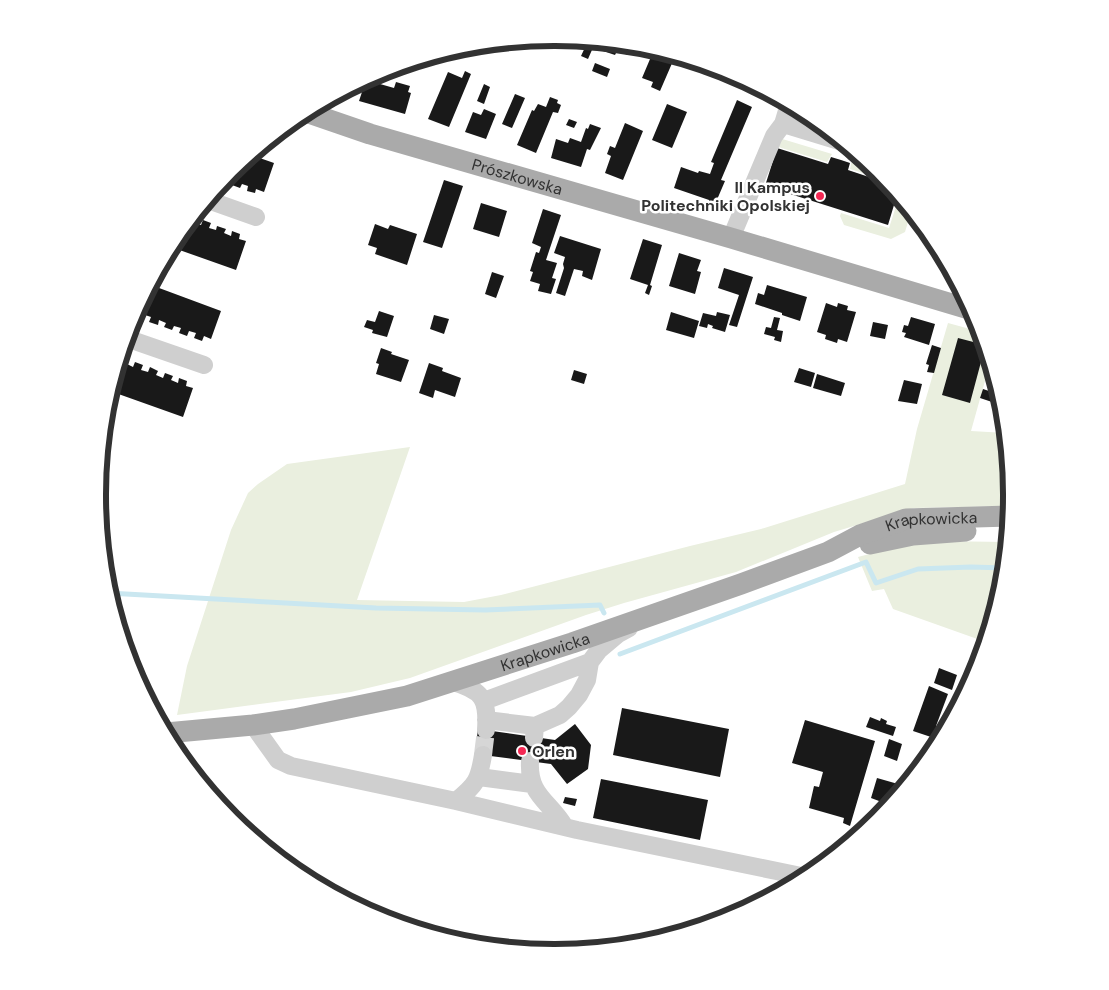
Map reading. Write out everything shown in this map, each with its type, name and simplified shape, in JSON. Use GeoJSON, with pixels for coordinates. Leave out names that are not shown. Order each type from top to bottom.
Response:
{"type":"FeatureCollection","features":[{"type":"Feature","properties":{"kind":"main road","name":"Prószkowska"},"geometry":{"type":"LineString","coordinates":[[316,115],[370,134],[962,307]]}},
{"type":"Feature","properties":{"kind":"main road","name":"Krapkowicka"},"geometry":{"type":"LineString","coordinates":[[174,732],[253,725],[349,709],[407,696],[649,616],[828,552],[860,535],[906,519],[1002,516]]}},
{"type":"Feature","properties":{"kind":"main road","name":"Krapkowicka"},"geometry":{"type":"LineString","coordinates":[[828,552],[913,535],[983,530],[1001,531]]}},
{"type":"Feature","properties":{"kind":"street"},"geometry":{"type":"LineString","coordinates":[[731,238],[774,136],[783,124],[787,111]]}},
{"type":"Feature","properties":{"kind":"street"},"geometry":{"type":"LineString","coordinates":[[783,124],[825,137]]}},
{"type":"Feature","properties":{"kind":"street"},"geometry":{"type":"LineString","coordinates":[[214,202],[256,217]]}},
{"type":"Feature","properties":{"kind":"street"},"geometry":{"type":"LineString","coordinates":[[134,341],[204,365]]}},
{"type":"Feature","properties":{"kind":"street"},"geometry":{"type":"LineString","coordinates":[[452,682],[467,686],[484,701],[487,711],[486,725],[534,732],[560,715],[579,695],[587,680],[590,662],[599,650],[618,634],[649,616]]}},
{"type":"Feature","properties":{"kind":"street"},"geometry":{"type":"LineString","coordinates":[[484,701],[590,662]]}},
{"type":"Feature","properties":{"kind":"street"},"geometry":{"type":"LineString","coordinates":[[253,725],[278,760],[291,766],[456,801],[565,827],[794,874]]}},
{"type":"Feature","properties":{"kind":"street"},"geometry":{"type":"LineString","coordinates":[[456,801],[479,778],[483,755]]}},
{"type":"Feature","properties":{"kind":"street"},"geometry":{"type":"LineString","coordinates":[[530,761],[529,773],[537,794],[560,818],[565,827]]}},
{"type":"Feature","properties":{"kind":"street"},"geometry":{"type":"LineString","coordinates":[[479,778],[532,784]]}},
{"type":"Feature","properties":{"kind":"green space"},"geometry":{"type":"Polygon","coordinates":[[[779,138],[832,154],[827,162],[775,146],[779,138]]]}},
{"type":"Feature","properties":{"kind":"green space"},"geometry":{"type":"Polygon","coordinates":[[[852,160],[868,175],[850,169],[852,160]]]}},
{"type":"Feature","properties":{"kind":"green space"},"geometry":{"type":"Polygon","coordinates":[[[897,205],[909,219],[905,232],[891,239],[844,225],[840,216],[841,213],[889,228],[897,205]]]}},
{"type":"Feature","properties":{"kind":"green space"},"geometry":{"type":"Polygon","coordinates":[[[948,323],[971,329],[987,375],[971,431],[999,433],[1002,466],[1003,506],[914,508],[834,532],[736,572],[586,615],[410,678],[351,692],[177,715],[187,666],[231,530],[248,493],[287,464],[410,447],[357,600],[464,602],[501,595],[761,529],[905,484],[917,429],[948,323]]]}},
{"type":"Feature","properties":{"kind":"green space"},"geometry":{"type":"Polygon","coordinates":[[[934,541],[1000,542],[995,583],[979,640],[893,609],[884,589],[872,591],[858,557],[896,547],[934,541]]]}},
{"type":"Feature","properties":{"kind":"building"},"geometry":{"type":"Polygon","coordinates":[[[585,47],[593,48],[588,59],[581,56],[585,47]]]}},
{"type":"Feature","properties":{"kind":"building"},"geometry":{"type":"Polygon","coordinates":[[[601,49],[613,50],[629,53],[628,55],[617,51],[615,55],[601,49]]]}},
{"type":"Feature","properties":{"kind":"building"},"geometry":{"type":"Polygon","coordinates":[[[651,57],[672,62],[660,91],[651,87],[653,82],[642,78],[651,57]]]}},
{"type":"Feature","properties":{"kind":"building"},"geometry":{"type":"Polygon","coordinates":[[[595,63],[610,69],[607,77],[592,71],[595,63]]]}},
{"type":"Feature","properties":{"kind":"building"},"geometry":{"type":"Polygon","coordinates":[[[465,71],[471,74],[449,127],[428,119],[448,72],[462,78],[465,71]]]}},
{"type":"Feature","properties":{"kind":"building"},"geometry":{"type":"Polygon","coordinates":[[[396,82],[410,86],[408,92],[411,93],[405,114],[359,101],[363,90],[377,83],[394,88],[396,82]]]}},
{"type":"Feature","properties":{"kind":"building"},"geometry":{"type":"Polygon","coordinates":[[[484,84],[490,87],[484,104],[477,101],[484,84]]]}},
{"type":"Feature","properties":{"kind":"building"},"geometry":{"type":"Polygon","coordinates":[[[515,94],[525,98],[512,128],[502,124],[515,94]]]}},
{"type":"Feature","properties":{"kind":"building"},"geometry":{"type":"Polygon","coordinates":[[[550,97],[558,100],[557,103],[561,105],[558,113],[553,112],[536,153],[517,145],[532,110],[534,111],[538,104],[546,107],[550,97]]]}},
{"type":"Feature","properties":{"kind":"building"},"geometry":{"type":"Polygon","coordinates":[[[737,100],[752,107],[721,180],[725,181],[716,202],[674,188],[681,167],[698,173],[699,171],[710,174],[714,163],[711,162],[737,100]]]}},
{"type":"Feature","properties":{"kind":"building"},"geometry":{"type":"Polygon","coordinates":[[[667,104],[687,112],[672,148],[652,140],[667,104]]]}},
{"type":"Feature","properties":{"kind":"building"},"geometry":{"type":"Polygon","coordinates":[[[484,109],[496,114],[486,139],[465,132],[473,112],[481,115],[484,109]]]}},
{"type":"Feature","properties":{"kind":"building"},"geometry":{"type":"Polygon","coordinates":[[[569,119],[577,122],[574,128],[566,125],[569,119]]]}},
{"type":"Feature","properties":{"kind":"building"},"geometry":{"type":"Polygon","coordinates":[[[625,123],[643,131],[623,180],[605,173],[611,156],[607,154],[610,146],[615,148],[625,123]]]}},
{"type":"Feature","properties":{"kind":"building"},"geometry":{"type":"Polygon","coordinates":[[[590,124],[601,128],[590,150],[587,149],[581,167],[551,158],[556,139],[568,143],[570,138],[581,142],[586,128],[588,129],[590,124]]]}},
{"type":"Feature","properties":{"kind":"building"},"geometry":{"type":"Polygon","coordinates":[[[777,148],[828,164],[831,157],[850,163],[848,170],[872,178],[895,202],[888,225],[765,186],[777,148]]]}},
{"type":"Feature","properties":{"kind":"building"},"geometry":{"type":"Polygon","coordinates":[[[259,158],[274,163],[264,192],[256,189],[255,193],[247,191],[248,186],[242,184],[240,188],[232,185],[259,158]]]}},
{"type":"Feature","properties":{"kind":"building"},"geometry":{"type":"Polygon","coordinates":[[[444,180],[463,186],[442,248],[423,242],[444,180]]]}},
{"type":"Feature","properties":{"kind":"building"},"geometry":{"type":"Polygon","coordinates":[[[481,203],[507,211],[499,237],[473,229],[481,203]]]}},
{"type":"Feature","properties":{"kind":"building"},"geometry":{"type":"Polygon","coordinates":[[[543,209],[561,215],[546,260],[557,263],[552,278],[556,279],[551,294],[538,291],[540,284],[530,281],[533,272],[530,271],[536,252],[539,253],[541,247],[532,243],[543,209]]]}},
{"type":"Feature","properties":{"kind":"building"},"geometry":{"type":"Polygon","coordinates":[[[203,220],[211,223],[209,228],[216,230],[217,226],[226,229],[224,233],[231,236],[232,231],[240,234],[239,239],[246,241],[236,270],[179,250],[197,224],[201,225],[203,220]]]}},
{"type":"Feature","properties":{"kind":"building"},"geometry":{"type":"Polygon","coordinates":[[[375,224],[388,229],[390,225],[417,234],[407,265],[375,254],[377,248],[368,245],[375,224]]]}},
{"type":"Feature","properties":{"kind":"building"},"geometry":{"type":"Polygon","coordinates":[[[560,236],[601,249],[592,280],[582,276],[583,271],[574,269],[565,296],[556,293],[564,268],[565,257],[554,253],[560,236]]]}},
{"type":"Feature","properties":{"kind":"building"},"geometry":{"type":"Polygon","coordinates":[[[643,239],[662,245],[650,285],[652,286],[649,295],[645,293],[648,285],[630,279],[643,239]]]}},
{"type":"Feature","properties":{"kind":"building"},"geometry":{"type":"Polygon","coordinates":[[[679,253],[701,260],[697,271],[701,272],[695,294],[669,286],[679,253]]]}},
{"type":"Feature","properties":{"kind":"building"},"geometry":{"type":"Polygon","coordinates":[[[724,268],[753,277],[737,327],[729,325],[739,295],[718,288],[724,268]]]}},
{"type":"Feature","properties":{"kind":"building"},"geometry":{"type":"Polygon","coordinates":[[[492,272],[504,276],[496,298],[485,294],[492,272]]]}},
{"type":"Feature","properties":{"kind":"building"},"geometry":{"type":"Polygon","coordinates":[[[767,285],[807,297],[800,321],[755,304],[758,293],[764,295],[767,285]]]}},
{"type":"Feature","properties":{"kind":"building"},"geometry":{"type":"Polygon","coordinates":[[[157,287],[221,311],[211,339],[204,336],[202,341],[194,338],[196,333],[189,331],[187,336],[179,333],[181,328],[174,326],[172,330],[164,327],[166,323],[159,320],[158,325],[149,322],[151,317],[145,315],[142,319],[157,287]]]}},
{"type":"Feature","properties":{"kind":"building"},"geometry":{"type":"Polygon","coordinates":[[[826,303],[837,307],[838,303],[848,306],[847,310],[856,312],[847,342],[838,339],[837,343],[825,339],[826,335],[817,332],[826,303]]]}},
{"type":"Feature","properties":{"kind":"building"},"geometry":{"type":"Polygon","coordinates":[[[379,311],[394,316],[387,337],[372,333],[373,330],[364,327],[367,320],[375,322],[379,311]]]}},
{"type":"Feature","properties":{"kind":"building"},"geometry":{"type":"Polygon","coordinates":[[[671,312],[699,321],[694,338],[666,330],[671,312]]]}},
{"type":"Feature","properties":{"kind":"building"},"geometry":{"type":"Polygon","coordinates":[[[717,312],[730,315],[725,332],[712,328],[713,326],[708,324],[707,328],[699,326],[703,313],[716,316],[717,312]]]}},
{"type":"Feature","properties":{"kind":"building"},"geometry":{"type":"Polygon","coordinates":[[[434,315],[449,319],[444,334],[430,329],[434,315]]]}},
{"type":"Feature","properties":{"kind":"building"},"geometry":{"type":"Polygon","coordinates":[[[774,317],[780,318],[777,330],[783,331],[781,342],[774,340],[775,337],[764,334],[766,327],[771,328],[774,317]]]}},
{"type":"Feature","properties":{"kind":"building"},"geometry":{"type":"Polygon","coordinates":[[[911,317],[935,324],[929,345],[904,337],[906,333],[902,332],[904,325],[908,326],[911,317]]]}},
{"type":"Feature","properties":{"kind":"building"},"geometry":{"type":"Polygon","coordinates":[[[873,322],[888,325],[885,339],[870,336],[873,322]]]}},
{"type":"Feature","properties":{"kind":"building"},"geometry":{"type":"Polygon","coordinates":[[[958,338],[976,343],[982,359],[970,403],[942,395],[958,338]]]}},
{"type":"Feature","properties":{"kind":"building"},"geometry":{"type":"Polygon","coordinates":[[[932,345],[941,348],[934,373],[927,372],[929,365],[926,364],[932,345]]]}},
{"type":"Feature","properties":{"kind":"building"},"geometry":{"type":"Polygon","coordinates":[[[381,348],[392,352],[391,354],[409,360],[401,382],[376,374],[379,364],[376,363],[381,348]]]}},
{"type":"Feature","properties":{"kind":"building"},"geometry":{"type":"Polygon","coordinates":[[[127,360],[127,364],[133,367],[135,362],[143,365],[141,370],[148,372],[150,367],[158,371],[156,375],[163,378],[165,373],[173,376],[171,380],[178,383],[179,378],[187,381],[186,386],[193,388],[183,417],[117,394],[127,360]]]}},
{"type":"Feature","properties":{"kind":"building"},"geometry":{"type":"Polygon","coordinates":[[[429,363],[443,368],[442,371],[461,378],[455,397],[435,390],[433,398],[419,393],[429,363]]]}},
{"type":"Feature","properties":{"kind":"building"},"geometry":{"type":"Polygon","coordinates":[[[799,368],[815,373],[811,387],[794,382],[799,368]]]}},
{"type":"Feature","properties":{"kind":"building"},"geometry":{"type":"Polygon","coordinates":[[[574,370],[587,374],[584,384],[571,380],[574,370]]]}},
{"type":"Feature","properties":{"kind":"building"},"geometry":{"type":"Polygon","coordinates":[[[817,374],[845,383],[841,396],[813,388],[817,374]]]}},
{"type":"Feature","properties":{"kind":"building"},"geometry":{"type":"Polygon","coordinates":[[[904,380],[922,384],[917,404],[898,401],[904,380]]]}},
{"type":"Feature","properties":{"kind":"building"},"geometry":{"type":"Polygon","coordinates":[[[983,389],[991,392],[994,403],[980,398],[983,389]]]}},
{"type":"Feature","properties":{"kind":"building"},"geometry":{"type":"Polygon","coordinates":[[[939,668],[957,675],[952,690],[934,683],[939,668]]]}},
{"type":"Feature","properties":{"kind":"building"},"geometry":{"type":"Polygon","coordinates":[[[929,686],[948,694],[936,726],[938,727],[932,737],[913,731],[929,686]]]}},
{"type":"Feature","properties":{"kind":"building"},"geometry":{"type":"Polygon","coordinates":[[[622,708],[729,729],[720,777],[613,755],[622,708]]]}},
{"type":"Feature","properties":{"kind":"building"},"geometry":{"type":"Polygon","coordinates":[[[870,717],[880,721],[881,718],[887,721],[886,724],[896,727],[893,736],[866,727],[870,717]]]}},
{"type":"Feature","properties":{"kind":"building"},"geometry":{"type":"Polygon","coordinates":[[[805,720],[875,741],[850,826],[843,823],[844,818],[809,808],[814,786],[819,787],[823,772],[792,763],[805,720]]]}},
{"type":"Feature","properties":{"kind":"building"},"geometry":{"type":"Polygon","coordinates":[[[575,724],[591,745],[588,769],[567,784],[551,764],[475,754],[478,729],[555,740],[575,724]]]}},
{"type":"Feature","properties":{"kind":"building"},"geometry":{"type":"Polygon","coordinates":[[[889,739],[902,744],[897,761],[884,756],[889,739]]]}},
{"type":"Feature","properties":{"kind":"building"},"geometry":{"type":"Polygon","coordinates":[[[877,778],[898,784],[878,806],[879,801],[871,798],[877,778]]]}},
{"type":"Feature","properties":{"kind":"building"},"geometry":{"type":"Polygon","coordinates":[[[601,779],[708,800],[700,840],[593,818],[601,779]]]}},
{"type":"Feature","properties":{"kind":"building"},"geometry":{"type":"Polygon","coordinates":[[[565,797],[577,799],[575,806],[563,803],[565,797]]]}},
{"type":"Feature","properties":{"kind":"waterway"},"geometry":{"type":"LineString","coordinates":[[620,654],[866,562],[876,583],[918,569],[997,568]]}},
{"type":"Feature","properties":{"kind":"waterway"},"geometry":{"type":"LineString","coordinates":[[117,593],[376,608],[485,610],[600,605],[604,613]]}},
{"type":"Feature","properties":{"kind":"tunnel"},"geometry":{"type":"LineString","coordinates":[[483,755],[486,730]]}},
{"type":"Feature","properties":{"kind":"place","name":"II Kampus Politechniki Opolskiej"},"geometry":{"type":"Point","coordinates":[820,196]}},
{"type":"Feature","properties":{"kind":"place","name":"Orlen"},"geometry":{"type":"Point","coordinates":[522,751]}}]}
